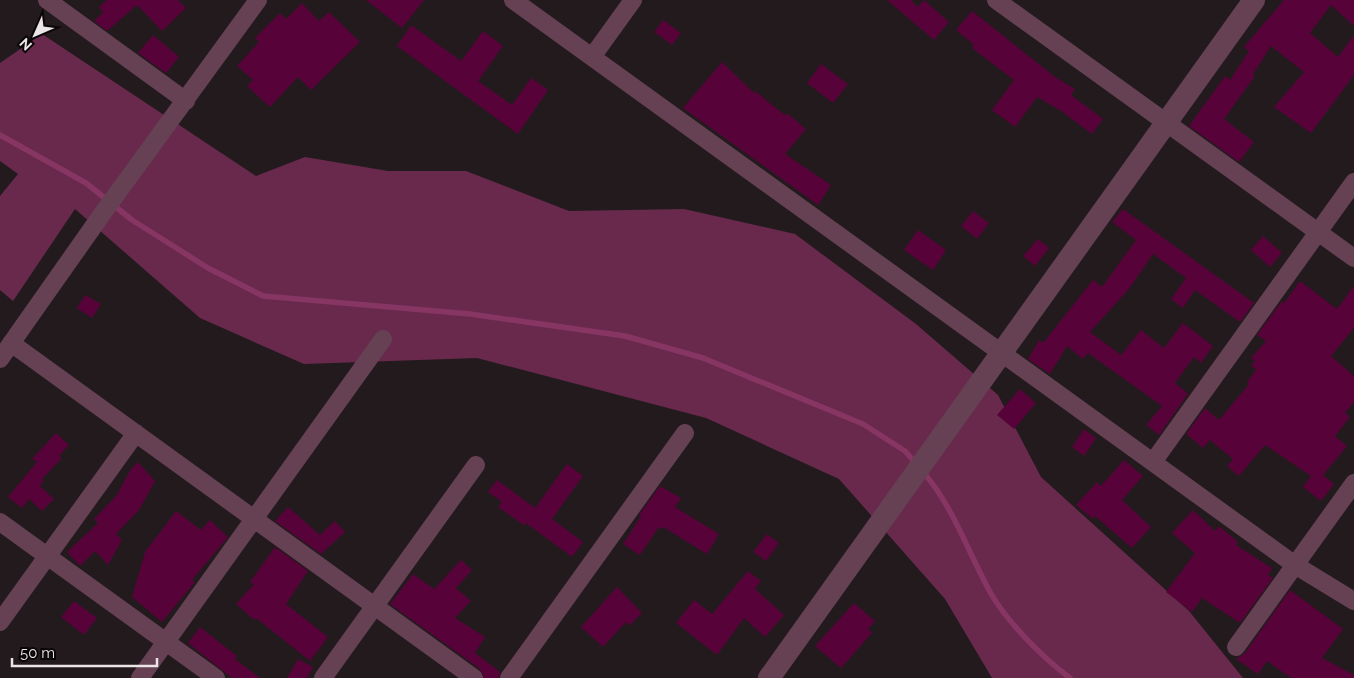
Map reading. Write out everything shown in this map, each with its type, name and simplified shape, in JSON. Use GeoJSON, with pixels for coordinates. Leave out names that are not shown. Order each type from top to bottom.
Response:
{"type":"FeatureCollection","features":[{"type":"Feature","properties":{"kind":"street"},"geometry":{"type":"LineString","coordinates":[[47,0],[186,101]]}},
{"type":"Feature","properties":{"kind":"street"},"geometry":{"type":"LineString","coordinates":[[0,359],[105,210],[258,0]]}},
{"type":"Feature","properties":{"kind":"street"},"geometry":{"type":"LineString","coordinates":[[513,0],[1295,565],[1354,601]]}},
{"type":"Feature","properties":{"kind":"street"},"geometry":{"type":"LineString","coordinates":[[592,57],[633,0]]}},
{"type":"Feature","properties":{"kind":"street"},"geometry":{"type":"LineString","coordinates":[[996,0],[1354,258]]}},
{"type":"Feature","properties":{"kind":"street"},"geometry":{"type":"LineString","coordinates":[[768,678],[933,445],[1254,0]]}},
{"type":"Feature","properties":{"kind":"street"},"geometry":{"type":"LineString","coordinates":[[1152,462],[1354,182]]}},
{"type":"Feature","properties":{"kind":"street"},"geometry":{"type":"LineString","coordinates":[[140,678],[383,339]]}},
{"type":"Feature","properties":{"kind":"street"},"geometry":{"type":"LineString","coordinates":[[11,343],[474,678]]}},
{"type":"Feature","properties":{"kind":"street"},"geometry":{"type":"LineString","coordinates":[[0,622],[136,433]]}},
{"type":"Feature","properties":{"kind":"street"},"geometry":{"type":"LineString","coordinates":[[508,678],[685,433]]}},
{"type":"Feature","properties":{"kind":"street"},"geometry":{"type":"LineString","coordinates":[[323,678],[476,465]]}},
{"type":"Feature","properties":{"kind":"street"},"geometry":{"type":"LineString","coordinates":[[1236,647],[1354,483]]}},
{"type":"Feature","properties":{"kind":"street"},"geometry":{"type":"LineString","coordinates":[[0,522],[216,678]]}},
{"type":"Feature","properties":{"kind":"shaded area"},"geometry":{"type":"Polygon","coordinates":[[[42,34],[256,176],[305,157],[388,171],[466,171],[569,211],[684,209],[795,234],[916,324],[998,395],[1041,477],[1189,611],[1243,678],[992,678],[945,599],[839,479],[706,418],[477,358],[304,364],[200,318],[75,209],[13,301],[0,290],[0,196],[18,174],[0,161],[0,63],[42,34]]]}},
{"type":"Feature","properties":{"kind":"building"},"geometry":{"type":"Polygon","coordinates":[[[107,0],[178,0],[186,8],[162,31],[137,5],[107,31],[94,21],[103,12],[99,7],[107,0]]]}},
{"type":"Feature","properties":{"kind":"building"},"geometry":{"type":"Polygon","coordinates":[[[366,0],[424,0],[402,28],[366,0]]]}},
{"type":"Feature","properties":{"kind":"building"},"geometry":{"type":"Polygon","coordinates":[[[887,0],[911,0],[918,7],[924,0],[949,22],[934,40],[887,0]]]}},
{"type":"Feature","properties":{"kind":"building"},"geometry":{"type":"Polygon","coordinates":[[[1284,0],[1354,0],[1354,26],[1331,5],[1310,33],[1338,57],[1354,35],[1354,75],[1311,133],[1274,107],[1304,72],[1271,46],[1253,74],[1255,76],[1224,119],[1254,142],[1239,162],[1189,126],[1225,76],[1230,80],[1249,51],[1244,47],[1284,0]]]}},
{"type":"Feature","properties":{"kind":"building"},"geometry":{"type":"Polygon","coordinates":[[[302,3],[319,21],[329,12],[360,42],[311,90],[298,77],[270,107],[247,86],[253,80],[237,66],[259,42],[255,38],[280,13],[286,19],[302,3]]]}},
{"type":"Feature","properties":{"kind":"building"},"geometry":{"type":"Polygon","coordinates":[[[972,11],[1055,77],[1075,89],[1071,95],[1103,119],[1092,134],[1061,111],[1037,97],[1015,127],[992,110],[1014,80],[972,48],[974,45],[956,30],[972,11]]]}},
{"type":"Feature","properties":{"kind":"building"},"geometry":{"type":"Polygon","coordinates":[[[663,20],[681,33],[672,45],[654,32],[663,20]]]}},
{"type":"Feature","properties":{"kind":"building"},"geometry":{"type":"Polygon","coordinates":[[[411,25],[461,61],[483,31],[503,46],[478,81],[512,105],[531,78],[548,90],[518,134],[397,46],[411,25]]]}},
{"type":"Feature","properties":{"kind":"building"},"geometry":{"type":"Polygon","coordinates":[[[153,35],[179,57],[166,73],[138,53],[153,35]]]}},
{"type":"Feature","properties":{"kind":"building"},"geometry":{"type":"Polygon","coordinates":[[[722,62],[754,93],[755,91],[786,116],[787,113],[806,129],[785,154],[831,185],[818,205],[683,108],[722,62]]]}},
{"type":"Feature","properties":{"kind":"building"},"geometry":{"type":"Polygon","coordinates":[[[821,64],[848,84],[833,103],[807,83],[821,64]]]}},
{"type":"Feature","properties":{"kind":"building"},"geometry":{"type":"Polygon","coordinates":[[[1123,209],[1254,303],[1240,322],[1195,290],[1183,308],[1171,299],[1186,278],[1153,254],[1129,289],[1090,332],[1121,355],[1141,330],[1164,348],[1183,323],[1213,346],[1201,363],[1194,357],[1175,383],[1188,394],[1159,435],[1146,425],[1162,406],[1088,353],[1083,359],[1067,346],[1050,374],[1028,359],[1039,340],[1043,343],[1093,280],[1102,287],[1136,240],[1112,222],[1123,209]]]}},
{"type":"Feature","properties":{"kind":"building"},"geometry":{"type":"Polygon","coordinates":[[[973,211],[989,223],[977,239],[961,226],[973,211]]]}},
{"type":"Feature","properties":{"kind":"building"},"geometry":{"type":"Polygon","coordinates":[[[918,230],[946,250],[933,270],[904,250],[918,230]]]}},
{"type":"Feature","properties":{"kind":"building"},"geometry":{"type":"Polygon","coordinates":[[[1263,236],[1282,253],[1270,267],[1251,250],[1263,236]]]}},
{"type":"Feature","properties":{"kind":"building"},"geometry":{"type":"Polygon","coordinates":[[[1038,239],[1049,248],[1035,266],[1023,256],[1038,239]]]}},
{"type":"Feature","properties":{"kind":"building"},"geometry":{"type":"Polygon","coordinates":[[[1300,281],[1337,309],[1354,286],[1354,328],[1331,356],[1354,376],[1354,402],[1345,413],[1350,417],[1335,436],[1347,446],[1323,475],[1334,484],[1321,501],[1303,487],[1311,476],[1265,445],[1239,476],[1227,466],[1233,459],[1210,440],[1203,448],[1186,434],[1205,408],[1219,420],[1249,384],[1247,382],[1256,370],[1251,365],[1255,361],[1251,358],[1266,341],[1257,335],[1282,301],[1284,303],[1300,281]]]}},
{"type":"Feature","properties":{"kind":"building"},"geometry":{"type":"Polygon","coordinates":[[[85,295],[101,304],[92,318],[77,308],[85,295]]]}},
{"type":"Feature","properties":{"kind":"building"},"geometry":{"type":"Polygon","coordinates":[[[1020,389],[1036,403],[1014,429],[997,415],[1020,389]]]}},
{"type":"Feature","properties":{"kind":"building"},"geometry":{"type":"Polygon","coordinates":[[[1084,429],[1096,438],[1084,456],[1072,447],[1084,429]]]}},
{"type":"Feature","properties":{"kind":"building"},"geometry":{"type":"Polygon","coordinates":[[[56,433],[69,445],[59,456],[62,458],[42,479],[44,480],[40,486],[54,499],[42,511],[29,499],[22,508],[8,497],[37,462],[32,459],[56,433]]]}},
{"type":"Feature","properties":{"kind":"building"},"geometry":{"type":"Polygon","coordinates":[[[1124,460],[1143,476],[1122,500],[1151,527],[1132,548],[1095,516],[1093,519],[1076,505],[1097,482],[1101,486],[1124,460]]]}},
{"type":"Feature","properties":{"kind":"building"},"geometry":{"type":"Polygon","coordinates":[[[138,462],[155,481],[139,510],[116,534],[122,540],[108,565],[95,551],[80,566],[67,552],[98,523],[94,519],[116,496],[131,469],[138,462]]]}},
{"type":"Feature","properties":{"kind":"building"},"geometry":{"type":"Polygon","coordinates":[[[567,464],[583,476],[552,519],[583,542],[572,557],[526,523],[525,526],[498,507],[502,502],[488,492],[497,480],[535,508],[567,464]]]}},
{"type":"Feature","properties":{"kind":"building"},"geometry":{"type":"Polygon","coordinates":[[[660,486],[681,498],[675,507],[719,534],[707,554],[663,527],[661,529],[659,527],[640,555],[623,544],[641,516],[639,515],[660,486]]]}},
{"type":"Feature","properties":{"kind":"building"},"geometry":{"type":"Polygon","coordinates":[[[288,507],[320,535],[335,521],[345,532],[321,554],[275,521],[288,507]]]}},
{"type":"Feature","properties":{"kind":"building"},"geometry":{"type":"Polygon","coordinates":[[[1193,510],[1215,531],[1219,526],[1238,542],[1236,545],[1272,568],[1268,575],[1273,578],[1240,623],[1202,598],[1192,612],[1166,592],[1195,553],[1172,533],[1193,510]]]}},
{"type":"Feature","properties":{"kind":"building"},"geometry":{"type":"Polygon","coordinates":[[[176,511],[201,530],[210,520],[228,537],[192,580],[195,582],[162,622],[132,597],[145,552],[176,511]]]}},
{"type":"Feature","properties":{"kind":"building"},"geometry":{"type":"Polygon","coordinates":[[[767,534],[779,543],[766,561],[753,552],[767,534]]]}},
{"type":"Feature","properties":{"kind":"building"},"geometry":{"type":"Polygon","coordinates":[[[275,547],[308,571],[286,604],[328,637],[310,661],[256,618],[254,620],[236,604],[254,584],[250,582],[275,547]]]}},
{"type":"Feature","properties":{"kind":"building"},"geometry":{"type":"Polygon","coordinates":[[[461,560],[472,570],[456,588],[471,601],[455,618],[485,637],[475,653],[500,672],[499,678],[484,678],[480,669],[390,604],[413,574],[434,589],[461,560]]]}},
{"type":"Feature","properties":{"kind":"building"},"geometry":{"type":"Polygon","coordinates":[[[748,571],[761,581],[755,589],[784,615],[765,637],[744,618],[717,655],[676,623],[694,600],[712,614],[748,571]]]}},
{"type":"Feature","properties":{"kind":"building"},"geometry":{"type":"Polygon","coordinates":[[[617,587],[642,613],[629,626],[626,622],[603,647],[581,627],[617,587]]]}},
{"type":"Feature","properties":{"kind":"building"},"geometry":{"type":"Polygon","coordinates":[[[1290,590],[1343,629],[1322,658],[1354,675],[1354,678],[1291,678],[1267,661],[1258,674],[1236,659],[1245,653],[1290,590]]]}},
{"type":"Feature","properties":{"kind":"building"},"geometry":{"type":"Polygon","coordinates":[[[74,601],[97,618],[84,635],[61,617],[74,601]]]}},
{"type":"Feature","properties":{"kind":"building"},"geometry":{"type":"Polygon","coordinates":[[[854,603],[875,621],[868,629],[872,633],[841,668],[815,646],[854,603]]]}},
{"type":"Feature","properties":{"kind":"building"},"geometry":{"type":"Polygon","coordinates":[[[200,627],[237,656],[235,659],[260,678],[232,678],[188,643],[200,627]]]}},
{"type":"Feature","properties":{"kind":"building"},"geometry":{"type":"Polygon","coordinates":[[[298,659],[313,667],[307,678],[287,678],[298,659]]]}},
{"type":"Feature","properties":{"kind":"waterway"},"geometry":{"type":"LineString","coordinates":[[0,135],[86,183],[132,220],[208,268],[263,296],[470,314],[625,336],[703,358],[863,424],[905,451],[917,465]]}},
{"type":"Feature","properties":{"kind":"waterway"},"geometry":{"type":"LineString","coordinates":[[923,472],[934,485],[952,514],[982,577],[997,603],[1026,638],[1070,678]]}}]}
